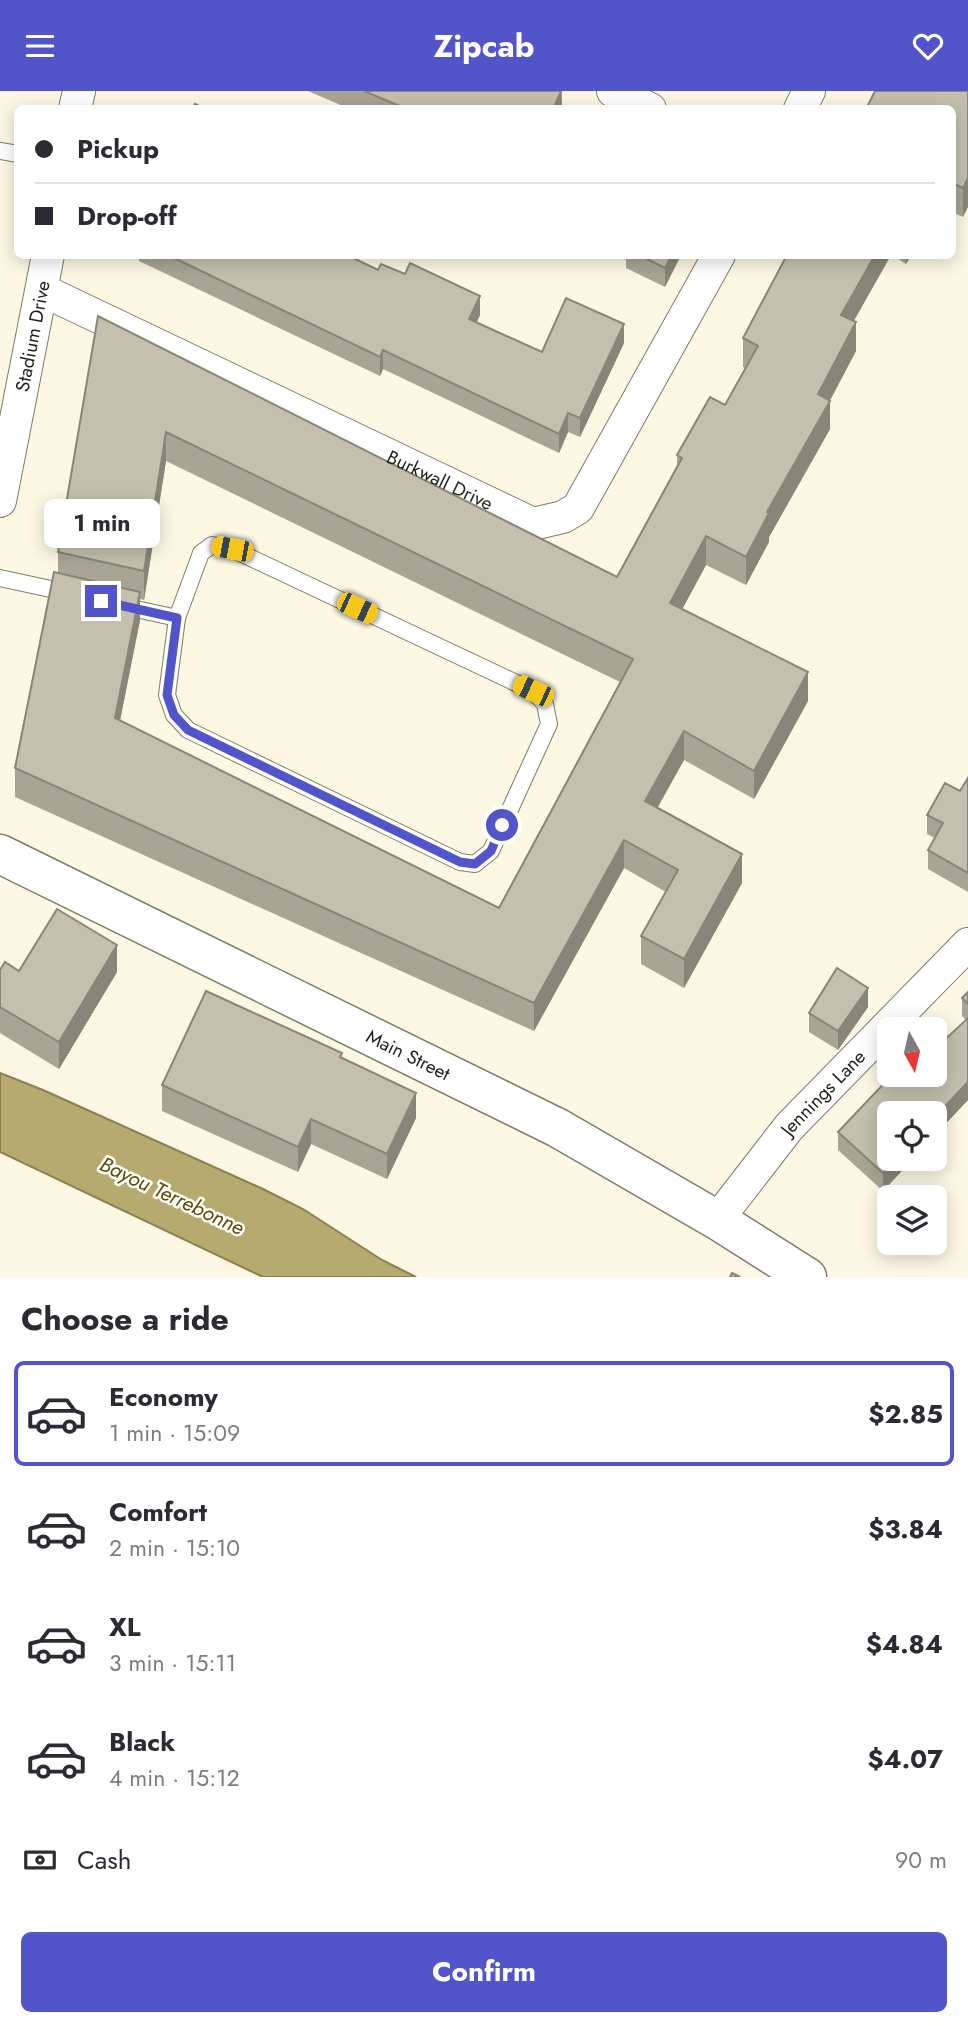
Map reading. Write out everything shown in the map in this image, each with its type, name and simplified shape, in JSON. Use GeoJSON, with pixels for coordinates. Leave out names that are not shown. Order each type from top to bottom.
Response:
{"type":"FeatureCollection","features":[{"type":"Feature","properties":{"kind":"main road","name":"Main Street"},"geometry":{"type":"LineString","coordinates":[[0,854],[558,1128],[718,1220],[807,1277]]}},
{"type":"Feature","properties":{"kind":"street"},"geometry":{"type":"LineString","coordinates":[[613,91],[642,105]]}},
{"type":"Feature","properties":{"kind":"street","name":"Stadium Drive"},"geometry":{"type":"LineString","coordinates":[[0,501],[47,259]]}},
{"type":"Feature","properties":{"kind":"street","name":"Burkwall Drive"},"geometry":{"type":"LineString","coordinates":[[42,290],[533,524],[563,517],[578,509],[717,259]]}},
{"type":"Feature","properties":{"kind":"street","name":"Jennings Lane"},"geometry":{"type":"LineString","coordinates":[[718,1220],[789,1127],[968,944]]}},
{"type":"Feature","properties":{"kind":"lane"},"geometry":{"type":"LineString","coordinates":[[212,545],[232,549],[533,691],[545,704],[549,724],[491,851],[475,864],[460,862],[188,730],[174,715],[167,695],[177,618],[201,553],[212,545]]}},
{"type":"Feature","properties":{"kind":"lane"},"geometry":{"type":"LineString","coordinates":[[0,577],[82,596]]}},
{"type":"Feature","properties":{"kind":"lane"},"geometry":{"type":"LineString","coordinates":[[109,603],[177,618]]}},
{"type":"Feature","properties":{"kind":"water","name":"Bayou Terrebonne"},"geometry":{"type":"Polygon","coordinates":[[[0,1073],[263,1189],[303,1209],[382,1260],[416,1277],[263,1277],[0,1152],[0,1073]]]}},
{"type":"Feature","properties":{"kind":"building"},"geometry":{"type":"Polygon","coordinates":[[[364,91],[561,91],[555,105],[397,105],[364,91]]]}},
{"type":"Feature","properties":{"kind":"building"},"geometry":{"type":"Polygon","coordinates":[[[875,91],[968,91],[968,178],[963,188],[956,185],[956,105],[868,105],[875,91]]]}},
{"type":"Feature","properties":{"kind":"building"},"geometry":{"type":"Polygon","coordinates":[[[176,259],[355,259],[378,270],[381,264],[405,274],[410,263],[480,296],[469,319],[542,352],[566,298],[624,324],[580,418],[568,413],[559,434],[383,350],[380,357],[176,259]]]}},
{"type":"Feature","properties":{"kind":"building"},"geometry":{"type":"Polygon","coordinates":[[[647,259],[670,259],[665,268],[647,259]]]}},
{"type":"Feature","properties":{"kind":"building"},"geometry":{"type":"Polygon","coordinates":[[[785,259],[873,259],[841,315],[856,322],[818,394],[830,401],[767,512],[769,513],[746,557],[706,536],[670,603],[808,672],[754,771],[684,731],[645,801],[742,854],[684,959],[641,936],[678,870],[624,840],[534,1003],[15,768],[54,572],[140,592],[115,718],[499,908],[633,659],[166,432],[144,571],[58,552],[98,316],[617,577],[682,458],[677,455],[710,397],[725,405],[758,346],[743,338],[785,259]]]}},
{"type":"Feature","properties":{"kind":"building"},"geometry":{"type":"Polygon","coordinates":[[[968,778],[968,873],[928,850],[943,823],[927,815],[945,783],[960,791],[968,778]]]}},
{"type":"Feature","properties":{"kind":"building"},"geometry":{"type":"Polygon","coordinates":[[[57,909],[117,945],[59,1042],[0,1007],[0,970],[5,962],[19,971],[57,909]]]}},
{"type":"Feature","properties":{"kind":"building"},"geometry":{"type":"Polygon","coordinates":[[[837,968],[868,988],[838,1031],[809,1013],[837,968]]]}},
{"type":"Feature","properties":{"kind":"building"},"geometry":{"type":"Polygon","coordinates":[[[206,991],[342,1053],[340,1057],[416,1093],[387,1154],[311,1119],[298,1147],[162,1085],[206,991]]]}},
{"type":"Feature","properties":{"kind":"building"},"geometry":{"type":"Polygon","coordinates":[[[968,992],[968,1004],[962,998],[968,992]]]}},
{"type":"Feature","properties":{"kind":"building"},"geometry":{"type":"Polygon","coordinates":[[[968,1018],[968,1082],[947,1104],[947,1101],[877,1101],[877,1168],[838,1132],[881,1087],[947,1087],[947,1038],[968,1018]]]}},
{"type":"Feature","properties":{"kind":"route"},"geometry":{"type":"LineString","coordinates":[[101,601],[177,618],[167,695],[174,715],[188,730],[460,862],[475,864],[491,851],[502,825]]}}]}
